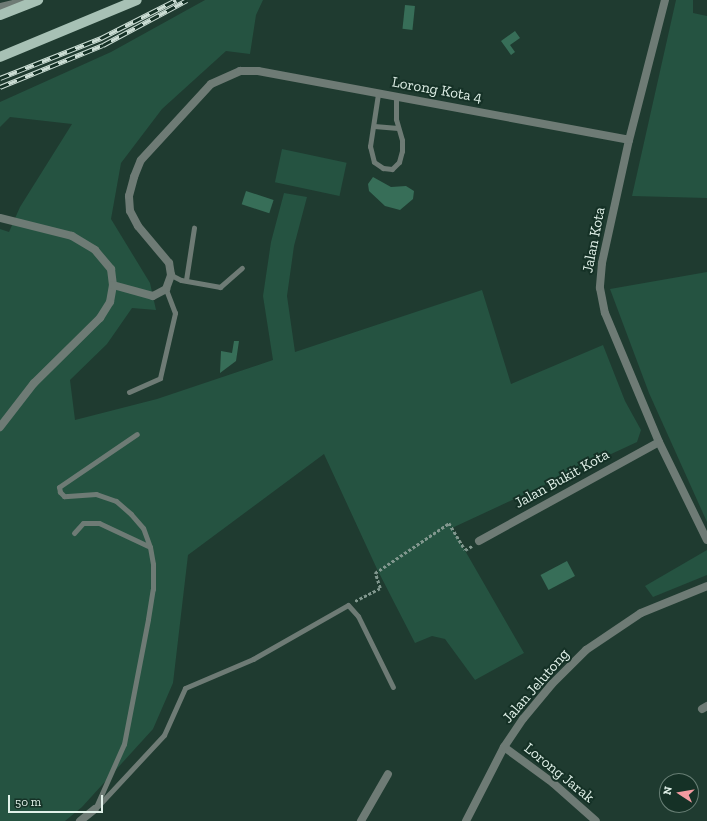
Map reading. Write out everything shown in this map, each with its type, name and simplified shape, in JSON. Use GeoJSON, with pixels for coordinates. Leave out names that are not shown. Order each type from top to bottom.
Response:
{"type":"FeatureCollection","features":[{"type":"Feature","properties":{"kind":"main road"},"geometry":{"type":"LineString","coordinates":[[0,15],[38,0]]}},
{"type":"Feature","properties":{"kind":"main road"},"geometry":{"type":"LineString","coordinates":[[0,57],[137,0]]}},
{"type":"Feature","properties":{"kind":"street"},"geometry":{"type":"LineString","coordinates":[[0,7],[29,0]]}},
{"type":"Feature","properties":{"kind":"street","name":"Jalan Kota"},"geometry":{"type":"LineString","coordinates":[[665,0],[629,140],[602,263],[600,288],[605,313],[659,442],[707,540]]}},
{"type":"Feature","properties":{"kind":"street","name":"Lorong Kota 4"},"geometry":{"type":"LineString","coordinates":[[171,275],[169,263],[138,226],[130,212],[129,196],[134,177],[141,160],[211,84],[240,71],[258,72],[629,140]]}},
{"type":"Feature","properties":{"kind":"street"},"geometry":{"type":"LineString","coordinates":[[0,218],[72,236],[95,250],[111,269],[113,285],[110,302],[100,318],[34,383],[0,428]]}},
{"type":"Feature","properties":{"kind":"street"},"geometry":{"type":"LineString","coordinates":[[113,285],[153,296],[166,289],[171,275]]}},
{"type":"Feature","properties":{"kind":"street","name":"Jalan Bukit Kota"},"geometry":{"type":"LineString","coordinates":[[479,541],[659,442]]}},
{"type":"Feature","properties":{"kind":"street","name":"Jalan Jelutong"},"geometry":{"type":"LineString","coordinates":[[466,821],[504,746],[552,684],[586,650],[641,613],[707,586]]}},
{"type":"Feature","properties":{"kind":"street","name":"Lorong Jarak"},"geometry":{"type":"LineString","coordinates":[[504,746],[553,783],[596,821]]}},
{"type":"Feature","properties":{"kind":"street"},"geometry":{"type":"LineString","coordinates":[[361,821],[388,774]]}},
{"type":"Feature","properties":{"kind":"street"},"geometry":{"type":"LineString","coordinates":[[80,821],[95,810]]}},
{"type":"Feature","properties":{"kind":"lane"},"geometry":{"type":"LineString","coordinates":[[378,94],[370,146],[374,162],[383,168],[392,169],[399,162],[402,151],[402,140],[398,128],[396,97]]}},
{"type":"Feature","properties":{"kind":"lane"},"geometry":{"type":"LineString","coordinates":[[374,126],[398,128]]}},
{"type":"Feature","properties":{"kind":"lane"},"geometry":{"type":"LineString","coordinates":[[186,280],[194,228]]}},
{"type":"Feature","properties":{"kind":"lane"},"geometry":{"type":"LineString","coordinates":[[171,275],[186,280],[223,286],[242,268]]}},
{"type":"Feature","properties":{"kind":"lane"},"geometry":{"type":"LineString","coordinates":[[129,392],[160,378],[175,313],[166,289]]}},
{"type":"Feature","properties":{"kind":"lane"},"geometry":{"type":"LineString","coordinates":[[95,810],[124,744],[153,589],[150,547],[143,528],[116,501],[96,494],[70,496],[60,492],[62,483],[137,434]]}},
{"type":"Feature","properties":{"kind":"lane"},"geometry":{"type":"LineString","coordinates":[[74,533],[83,522],[99,522],[150,547]]}},
{"type":"Feature","properties":{"kind":"lane"},"geometry":{"type":"LineString","coordinates":[[95,810],[164,735],[185,688],[253,659],[348,605],[358,616],[393,687]]}},
{"type":"Feature","properties":{"kind":"path"},"geometry":{"type":"LineString","coordinates":[[348,605],[380,588],[375,573],[449,523],[465,550],[479,541]]}},
{"type":"Feature","properties":{"kind":"shaded area"},"geometry":{"type":"Polygon","coordinates":[[[205,0],[263,0],[256,15],[250,54],[226,51],[162,109],[121,163],[111,219],[150,283],[156,310],[132,308],[107,344],[70,380],[75,420],[157,399],[273,360],[263,296],[271,242],[284,193],[307,197],[294,246],[287,296],[295,352],[482,290],[511,384],[603,345],[625,401],[641,430],[637,442],[452,528],[524,653],[475,680],[445,639],[432,636],[415,643],[377,569],[324,454],[188,555],[173,683],[153,729],[82,807],[65,821],[0,821],[0,229],[9,232],[20,207],[72,124],[10,117],[0,127],[0,102],[111,52],[205,0]]]}},
{"type":"Feature","properties":{"kind":"shaded area"},"geometry":{"type":"Polygon","coordinates":[[[676,0],[693,0],[693,13],[707,16],[707,198],[632,196],[676,0]]]}},
{"type":"Feature","properties":{"kind":"shaded area"},"geometry":{"type":"Polygon","coordinates":[[[405,5],[415,6],[412,30],[402,29],[405,5]]]}},
{"type":"Feature","properties":{"kind":"shaded area"},"geometry":{"type":"Polygon","coordinates":[[[515,31],[520,38],[510,45],[515,52],[511,55],[501,41],[515,31]]]}},
{"type":"Feature","properties":{"kind":"shaded area"},"geometry":{"type":"Polygon","coordinates":[[[282,149],[347,163],[339,196],[275,182],[282,149]]]}},
{"type":"Feature","properties":{"kind":"shaded area"},"geometry":{"type":"Polygon","coordinates":[[[373,177],[391,187],[406,186],[414,191],[413,199],[400,210],[385,206],[369,191],[368,184],[373,177]]]}},
{"type":"Feature","properties":{"kind":"shaded area"},"geometry":{"type":"Polygon","coordinates":[[[246,191],[274,200],[269,213],[242,204],[246,191]]]}},
{"type":"Feature","properties":{"kind":"shaded area"},"geometry":{"type":"Polygon","coordinates":[[[707,272],[707,522],[649,393],[610,289],[707,272]]]}},
{"type":"Feature","properties":{"kind":"shaded area"},"geometry":{"type":"Polygon","coordinates":[[[234,341],[239,341],[236,361],[220,373],[221,351],[232,353],[234,341]]]}},
{"type":"Feature","properties":{"kind":"shaded area"},"geometry":{"type":"Polygon","coordinates":[[[707,550],[707,575],[653,597],[645,586],[707,550]]]}},
{"type":"Feature","properties":{"kind":"shaded area"},"geometry":{"type":"Polygon","coordinates":[[[567,561],[575,576],[548,590],[541,575],[567,561]]]}},
{"type":"Feature","properties":{"kind":"railway"},"geometry":{"type":"LineString","coordinates":[[0,78],[101,38],[176,0]]}},
{"type":"Feature","properties":{"kind":"railway"},"geometry":{"type":"LineString","coordinates":[[0,87],[103,45],[187,0]]}}]}
